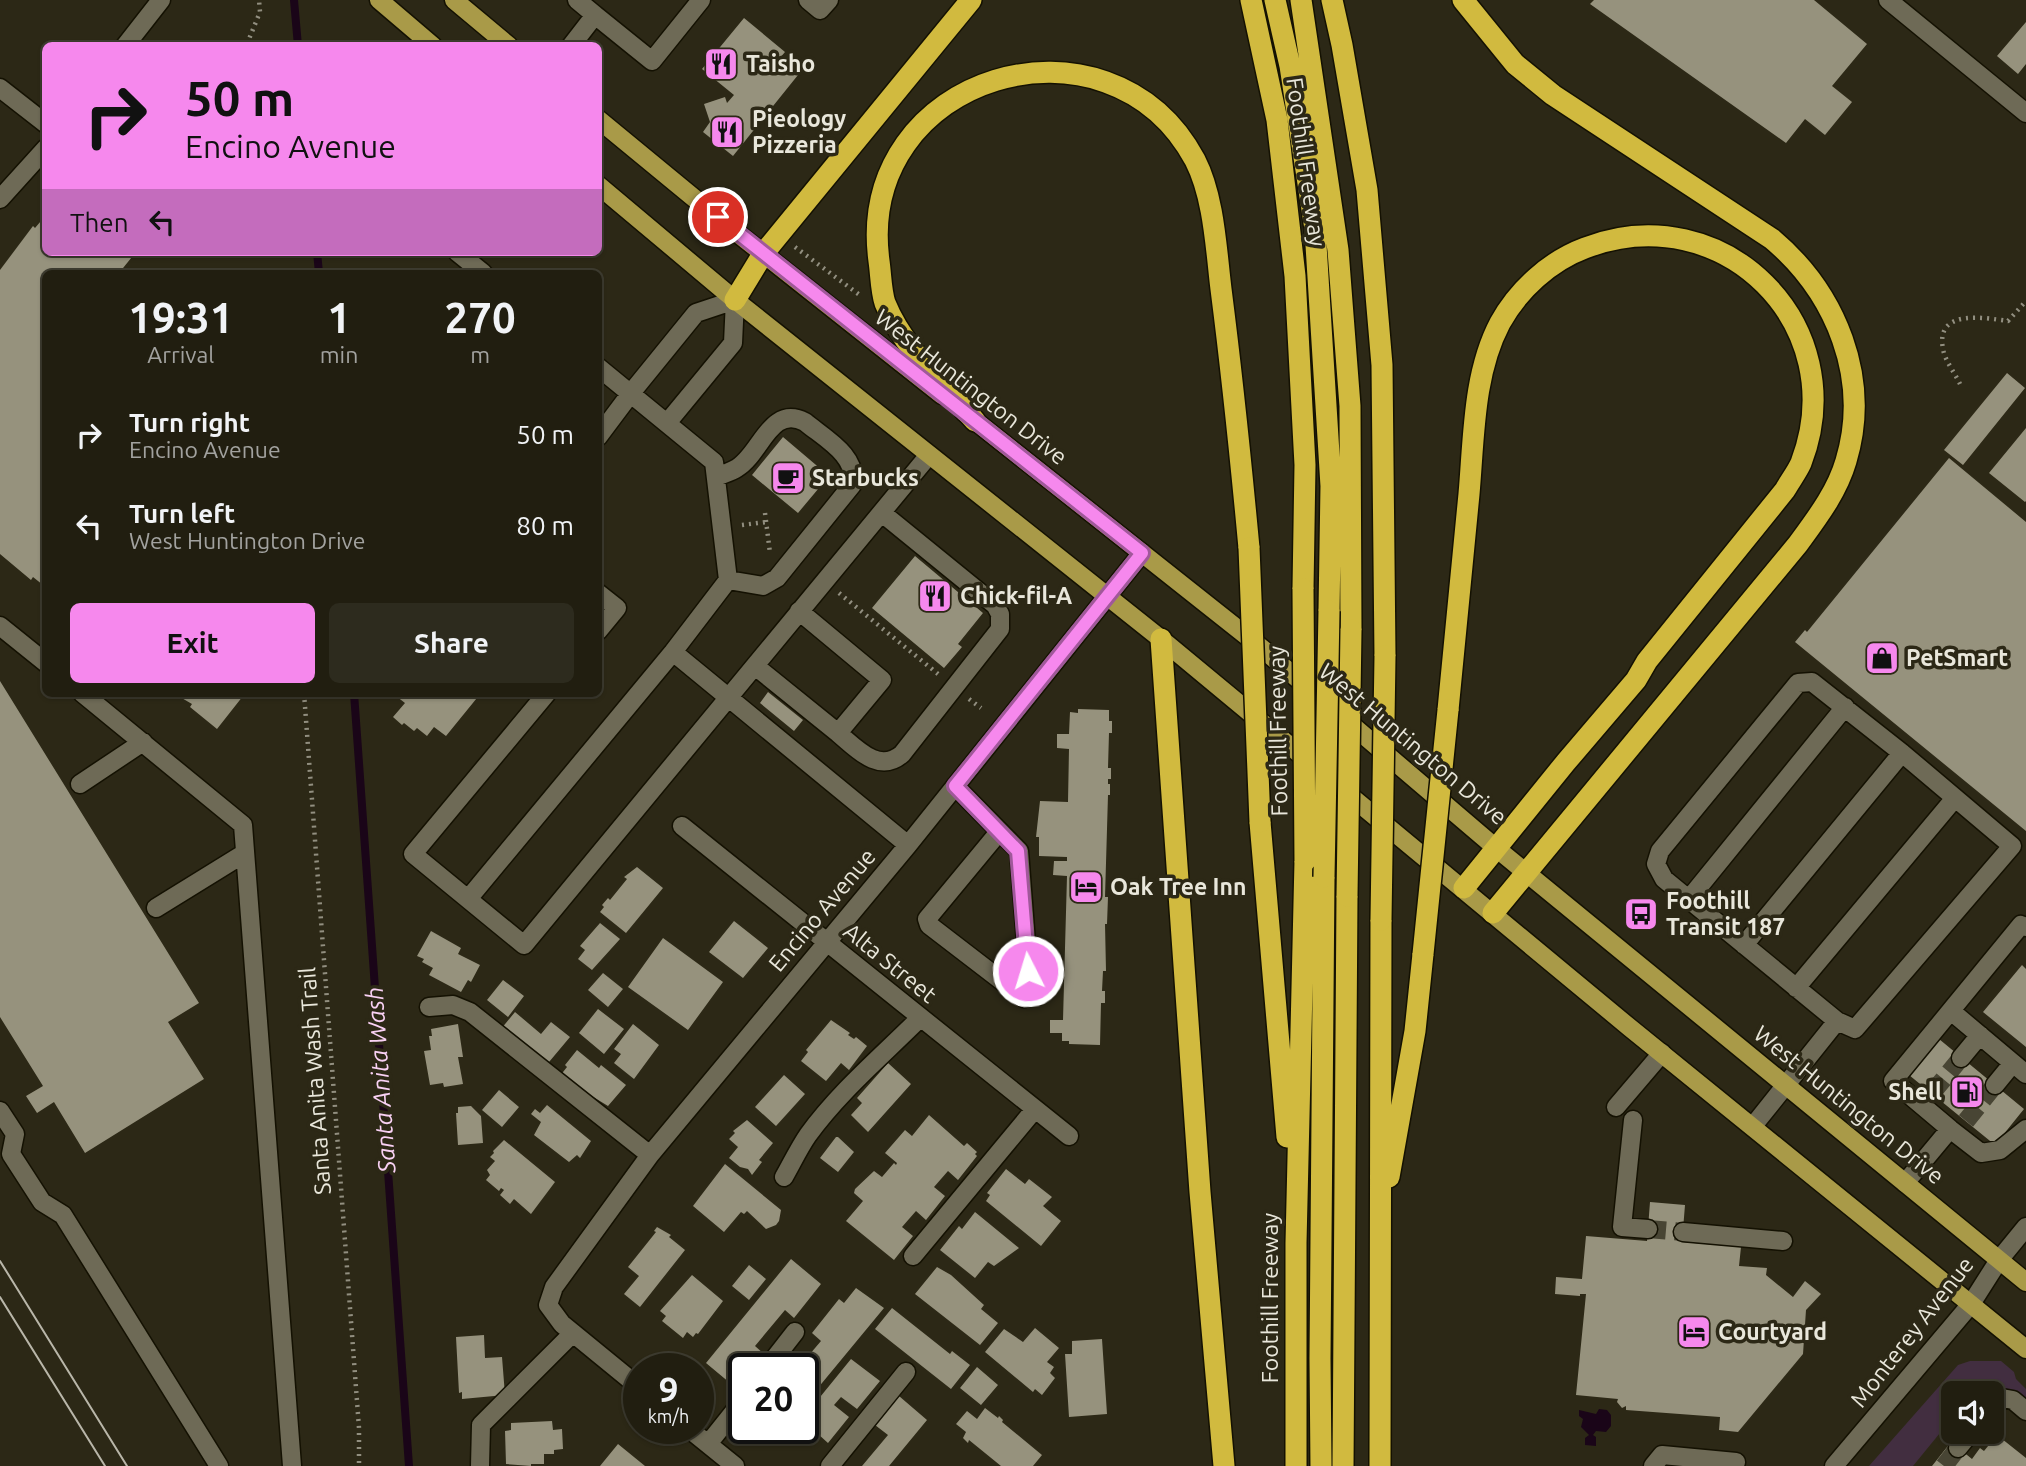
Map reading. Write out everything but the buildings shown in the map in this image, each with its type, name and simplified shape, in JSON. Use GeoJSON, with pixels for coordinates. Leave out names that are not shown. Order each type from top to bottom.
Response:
{"type":"FeatureCollection","features":[{"type":"Feature","properties":{"kind":"highway"},"geometry":{"type":"LineString","coordinates":[[735,300],[763,254],[971,0]]}},
{"type":"Feature","properties":{"kind":"highway","name":"Foothill Freeway"},"geometry":{"type":"LineString","coordinates":[[1251,0],[1278,120],[1295,276],[1304,465],[1306,861],[1296,1243],[1296,1466]]}},
{"type":"Feature","properties":{"kind":"highway"},"geometry":{"type":"LineString","coordinates":[[1275,0],[1290,66],[1315,229],[1331,486],[1324,877],[1321,1466]]}},
{"type":"Feature","properties":{"kind":"highway"},"geometry":{"type":"LineString","coordinates":[[1301,0],[1338,250],[1350,406],[1351,630],[1343,1466]]}},
{"type":"Feature","properties":{"kind":"highway"},"geometry":{"type":"LineString","coordinates":[[1332,0],[1367,190],[1382,365],[1385,656],[1379,1234],[1380,1466]]}},
{"type":"Feature","properties":{"kind":"highway"},"geometry":{"type":"LineString","coordinates":[[1463,0],[1515,64],[1553,95],[1772,239],[1797,261],[1816,284],[1832,311],[1844,341],[1851,367],[1854,406],[1853,431],[1846,461],[1826,506],[1798,544],[1493,913]]}},
{"type":"Feature","properties":{"kind":"highway"},"geometry":{"type":"LineString","coordinates":[[975,421],[900,335],[884,300],[877,224],[889,176],[900,152],[932,112],[975,84],[999,75],[1024,69],[1076,71],[1125,88],[1166,119],[1196,161],[1212,211],[1234,390],[1249,548],[1260,822],[1296,1243]]}},
{"type":"Feature","properties":{"kind":"highway"},"geometry":{"type":"LineString","coordinates":[[1379,1234],[1415,1031],[1477,409],[1490,346],[1500,323],[1514,302],[1536,278],[1576,251],[1626,236],[1673,237],[1719,250],[1761,279],[1778,299],[1806,357],[1811,379],[1810,423],[1800,463],[1784,490],[1647,661],[1636,680],[1464,888]]}},
{"type":"Feature","properties":{"kind":"highway"},"geometry":{"type":"LineString","coordinates":[[1161,639],[1199,1179],[1224,1466]]}},
{"type":"Feature","properties":{"kind":"main road"},"geometry":{"type":"LineString","coordinates":[[379,0],[428,42]]}},
{"type":"Feature","properties":{"kind":"main road"},"geometry":{"type":"LineString","coordinates":[[454,0],[504,42]]}},
{"type":"Feature","properties":{"kind":"main road","name":"West Huntington Drive"},"geometry":{"type":"LineString","coordinates":[[602,122],[763,254],[1258,645],[1496,848],[2026,1282]]}},
{"type":"Feature","properties":{"kind":"main road"},"geometry":{"type":"LineString","coordinates":[[602,188],[735,300],[1161,639],[1661,1053],[2026,1349]]}},
{"type":"Feature","properties":{"kind":"street"},"geometry":{"type":"LineString","coordinates":[[128,42],[161,0]]}},
{"type":"Feature","properties":{"kind":"street"},"geometry":{"type":"LineString","coordinates":[[577,0],[652,61],[701,0]]}},
{"type":"Feature","properties":{"kind":"street"},"geometry":{"type":"LineString","coordinates":[[808,0],[820,10],[829,0]]}},
{"type":"Feature","properties":{"kind":"street"},"geometry":{"type":"LineString","coordinates":[[1888,0],[2026,113]]}},
{"type":"Feature","properties":{"kind":"street"},"geometry":{"type":"LineString","coordinates":[[574,42],[595,15]]}},
{"type":"Feature","properties":{"kind":"street"},"geometry":{"type":"LineString","coordinates":[[0,88],[42,121]]}},
{"type":"Feature","properties":{"kind":"street"},"geometry":{"type":"LineString","coordinates":[[0,200],[42,153]]}},
{"type":"Feature","properties":{"kind":"street"},"geometry":{"type":"LineString","coordinates":[[462,256],[479,270]]}},
{"type":"Feature","properties":{"kind":"street"},"geometry":{"type":"LineString","coordinates":[[602,432],[696,313],[735,300],[733,343],[667,423]]}},
{"type":"Feature","properties":{"kind":"street"},"geometry":{"type":"LineString","coordinates":[[468,899],[673,652],[728,580],[714,462],[602,370]]}},
{"type":"Feature","properties":{"kind":"street"},"geometry":{"type":"LineString","coordinates":[[716,477],[739,468],[778,421],[787,417],[805,422],[848,458],[854,477],[852,485],[777,578],[763,586],[728,580]]}},
{"type":"Feature","properties":{"kind":"street"},"geometry":{"type":"LineString","coordinates":[[544,697],[414,854],[524,946],[929,455]]}},
{"type":"Feature","properties":{"kind":"street"},"geometry":{"type":"LineString","coordinates":[[755,666],[871,760],[883,763],[894,761],[902,754],[1000,629],[1000,614],[995,605],[882,513]]}},
{"type":"Feature","properties":{"kind":"street","name":"Encino Avenue"},"geometry":{"type":"LineString","coordinates":[[573,1333],[562,1324],[548,1305],[554,1287],[650,1155],[908,845],[1142,553]]}},
{"type":"Feature","properties":{"kind":"street"},"geometry":{"type":"LineString","coordinates":[[602,596],[617,608],[602,626]]}},
{"type":"Feature","properties":{"kind":"street"},"geometry":{"type":"LineString","coordinates":[[799,611],[882,681],[838,733]]}},
{"type":"Feature","properties":{"kind":"street"},"geometry":{"type":"LineString","coordinates":[[0,626],[42,660]]}},
{"type":"Feature","properties":{"kind":"street"},"geometry":{"type":"LineString","coordinates":[[673,652],[908,845]]}},
{"type":"Feature","properties":{"kind":"street"},"geometry":{"type":"LineString","coordinates":[[1812,682],[1902,753],[2019,849],[1855,1029],[1837,1021],[1664,879],[1656,864],[1660,851],[1798,683],[1812,682]]}},
{"type":"Feature","properties":{"kind":"street"},"geometry":{"type":"LineString","coordinates":[[87,697],[243,825],[292,1466]]}},
{"type":"Feature","properties":{"kind":"street"},"geometry":{"type":"LineString","coordinates":[[1689,899],[1845,706]]}},
{"type":"Feature","properties":{"kind":"street"},"geometry":{"type":"LineString","coordinates":[[80,784],[142,742]]}},
{"type":"Feature","properties":{"kind":"street"},"geometry":{"type":"LineString","coordinates":[[1744,945],[1902,753]]}},
{"type":"Feature","properties":{"kind":"street"},"geometry":{"type":"LineString","coordinates":[[955,786],[1018,851],[1030,995],[1024,998],[929,925],[927,919],[999,832]]}},
{"type":"Feature","properties":{"kind":"street"},"geometry":{"type":"LineString","coordinates":[[1796,988],[1955,798]]}},
{"type":"Feature","properties":{"kind":"street","name":"Alta Street"},"geometry":{"type":"LineString","coordinates":[[682,826],[1069,1136]]}},
{"type":"Feature","properties":{"kind":"street"},"geometry":{"type":"LineString","coordinates":[[156,908],[245,853]]}},
{"type":"Feature","properties":{"kind":"street"},"geometry":{"type":"LineString","coordinates":[[2024,924],[1894,1081],[1927,1099],[1981,1153],[2000,1150],[2026,1129]]}},
{"type":"Feature","properties":{"kind":"street"},"geometry":{"type":"LineString","coordinates":[[429,1007],[453,1005],[470,1012],[650,1155]]}},
{"type":"Feature","properties":{"kind":"street"},"geometry":{"type":"LineString","coordinates":[[1951,1011],[2020,1068],[1995,1085]]}},
{"type":"Feature","properties":{"kind":"street"},"geometry":{"type":"LineString","coordinates":[[784,1177],[806,1138],[823,1116],[881,1054],[920,1018]]}},
{"type":"Feature","properties":{"kind":"street"},"geometry":{"type":"LineString","coordinates":[[1753,1126],[1837,1021]]}},
{"type":"Feature","properties":{"kind":"street"},"geometry":{"type":"LineString","coordinates":[[1961,1058],[1980,1035]]}},
{"type":"Feature","properties":{"kind":"street"},"geometry":{"type":"LineString","coordinates":[[1616,1107],[1661,1053]]}},
{"type":"Feature","properties":{"kind":"street"},"geometry":{"type":"LineString","coordinates":[[913,1256],[1035,1110]]}},
{"type":"Feature","properties":{"kind":"street"},"geometry":{"type":"LineString","coordinates":[[0,1111],[15,1134],[11,1154],[42,1202],[63,1215],[219,1466]]}},
{"type":"Feature","properties":{"kind":"street"},"geometry":{"type":"LineString","coordinates":[[1633,1120],[1622,1227],[1648,1229]]}},
{"type":"Feature","properties":{"kind":"street"},"geometry":{"type":"LineString","coordinates":[[1905,1183],[1957,1128]]}},
{"type":"Feature","properties":{"kind":"street","name":"Monterey Avenue"},"geometry":{"type":"LineString","coordinates":[[1835,1466],[1971,1304],[1999,1260],[2026,1227]]}},
{"type":"Feature","properties":{"kind":"street"},"geometry":{"type":"LineString","coordinates":[[1683,1231],[1783,1241]]}},
{"type":"Feature","properties":{"kind":"street"},"geometry":{"type":"LineString","coordinates":[[779,1353],[795,1332]]}},
{"type":"Feature","properties":{"kind":"street"},"geometry":{"type":"LineString","coordinates":[[480,1466],[481,1425],[573,1333],[623,1374]]}},
{"type":"Feature","properties":{"kind":"street"},"geometry":{"type":"LineString","coordinates":[[830,1466],[906,1372]]}},
{"type":"Feature","properties":{"kind":"street"},"geometry":{"type":"LineString","coordinates":[[2004,1398],[2013,1400],[2026,1411]]}},
{"type":"Feature","properties":{"kind":"street"},"geometry":{"type":"LineString","coordinates":[[714,1436],[728,1419]]}},
{"type":"Feature","properties":{"kind":"street"},"geometry":{"type":"LineString","coordinates":[[708,1444],[735,1466]]}},
{"type":"Feature","properties":{"kind":"street"},"geometry":{"type":"LineString","coordinates":[[1958,1448],[1961,1444]]}},
{"type":"Feature","properties":{"kind":"street"},"geometry":{"type":"LineString","coordinates":[[1653,1466],[1662,1455],[1736,1462]]}},
{"type":"Feature","properties":{"kind":"path"},"geometry":{"type":"LineString","coordinates":[[248,42],[260,12],[259,0]]}},
{"type":"Feature","properties":{"kind":"path"},"geometry":{"type":"LineString","coordinates":[[794,247],[864,298]]}},
{"type":"Feature","properties":{"kind":"path"},"geometry":{"type":"LineString","coordinates":[[1960,384],[1943,351],[1943,336],[1950,324],[1961,317],[2008,321],[2026,301]]}},
{"type":"Feature","properties":{"kind":"path"},"geometry":{"type":"LineString","coordinates":[[765,513],[770,553],[779,544]]}},
{"type":"Feature","properties":{"kind":"path"},"geometry":{"type":"LineString","coordinates":[[741,525],[766,522]]}},
{"type":"Feature","properties":{"kind":"path"},"geometry":{"type":"LineString","coordinates":[[835,590],[943,678]]}},
{"type":"Feature","properties":{"kind":"path"},"geometry":{"type":"LineString","coordinates":[[966,696],[981,708]]}},
{"type":"Feature","properties":{"kind":"path","name":"Santa Anita Wash Trail"},"geometry":{"type":"LineString","coordinates":[[304,697],[359,1427],[359,1466]]}},
{"type":"Feature","properties":{"kind":"shaded area"},"geometry":{"type":"Polygon","coordinates":[[[1970,1361],[2001,1361],[2014,1372],[2016,1379],[2026,1389],[2026,1405],[2004,1390],[2004,1381],[1944,1381],[1958,1365],[1970,1361]]]}},
{"type":"Feature","properties":{"kind":"shaded area"},"geometry":{"type":"Polygon","coordinates":[[[1941,1384],[1941,1432],[1913,1466],[1869,1466],[1941,1384]]]}},
{"type":"Feature","properties":{"kind":"shaded area"},"geometry":{"type":"Polygon","coordinates":[[[1599,1409],[1607,1410],[1611,1415],[1611,1426],[1606,1432],[1596,1431],[1593,1435],[1596,1437],[1596,1446],[1585,1445],[1585,1438],[1589,1435],[1581,1427],[1583,1419],[1579,1416],[1579,1410],[1596,1414],[1599,1409]]]}},
{"type":"Feature","properties":{"kind":"waterway"},"geometry":{"type":"LineString","coordinates":[[294,0],[298,42]]}},
{"type":"Feature","properties":{"kind":"waterway"},"geometry":{"type":"LineString","coordinates":[[317,256],[319,270]]}},
{"type":"Feature","properties":{"kind":"waterway","name":"Santa Anita Wash"},"geometry":{"type":"LineString","coordinates":[[354,697],[409,1466]]}},
{"type":"Feature","properties":{"kind":"tunnel"},"geometry":{"type":"LineString","coordinates":[[1932,1093],[1961,1058]]}},
{"type":"Feature","properties":{"kind":"tunnel"},"geometry":{"type":"LineString","coordinates":[[1966,1121],[1995,1085]]}},
{"type":"Feature","properties":{"kind":"tunnel"},"geometry":{"type":"LineString","coordinates":[[1648,1229],[1683,1232]]}},
{"type":"Feature","properties":{"kind":"tunnel"},"geometry":{"type":"LineString","coordinates":[[1944,1466],[1958,1448]]}},
{"type":"Feature","properties":{"kind":"tram line"},"geometry":{"type":"LineString","coordinates":[[0,1261],[127,1466]]}},
{"type":"Feature","properties":{"kind":"tram line"},"geometry":{"type":"LineString","coordinates":[[0,1297],[105,1466]]}},
{"type":"Feature","properties":{"kind":"place","name":"Taisho"},"geometry":{"type":"Point","coordinates":[721,64]}},
{"type":"Feature","properties":{"kind":"place","name":"Pieology Pizzeria"},"geometry":{"type":"Point","coordinates":[727,132]}},
{"type":"Feature","properties":{"kind":"place","name":"Starbucks"},"geometry":{"type":"Point","coordinates":[788,478]}},
{"type":"Feature","properties":{"kind":"place","name":"Chick-fil-A"},"geometry":{"type":"Point","coordinates":[935,596]}},
{"type":"Feature","properties":{"kind":"place","name":"PetSmart"},"geometry":{"type":"Point","coordinates":[1882,658]}},
{"type":"Feature","properties":{"kind":"place","name":"Oak Tree Inn"},"geometry":{"type":"Point","coordinates":[1086,887]}},
{"type":"Feature","properties":{"kind":"place","name":"Foothill Transit 187"},"geometry":{"type":"Point","coordinates":[1641,914]}},
{"type":"Feature","properties":{"kind":"place","name":"Shell"},"geometry":{"type":"Point","coordinates":[1967,1092]}},
{"type":"Feature","properties":{"kind":"place","name":"Courtyard"},"geometry":{"type":"Point","coordinates":[1694,1332]}},
{"type":"Feature","properties":{"kind":"route"},"geometry":{"type":"LineString","coordinates":[[718,217],[1142,553],[955,786],[1018,851],[1028,971]]}}]}
